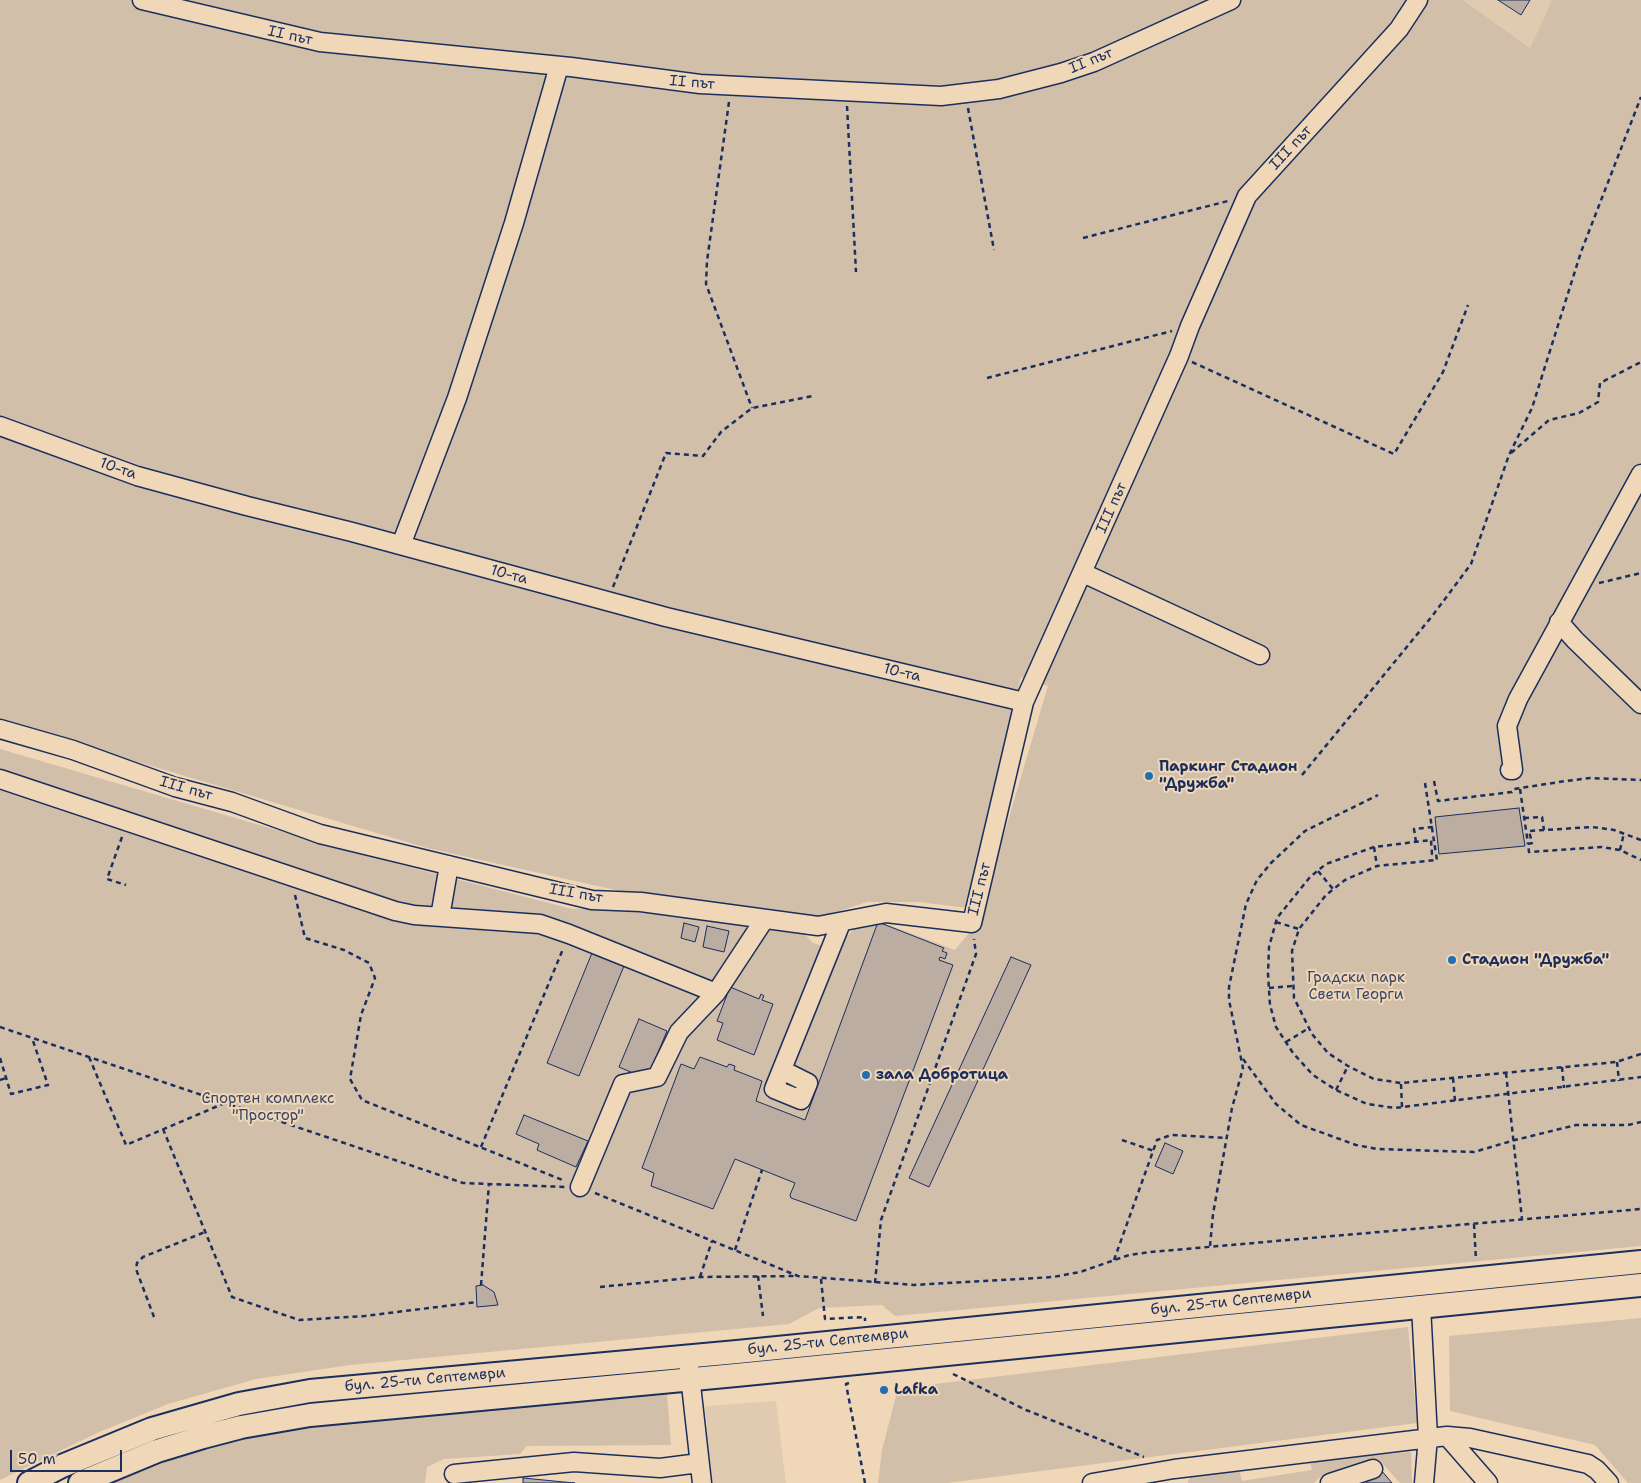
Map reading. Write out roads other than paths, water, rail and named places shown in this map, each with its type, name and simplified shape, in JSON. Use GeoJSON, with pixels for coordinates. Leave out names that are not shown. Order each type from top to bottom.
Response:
{"type":"FeatureCollection","features":[{"type":"Feature","properties":{"kind":"main road","name":"бул. 25-ти Септември"},"geometry":{"type":"LineString","coordinates":[[30,1483],[62,1466],[152,1429],[239,1404],[351,1387],[688,1356],[1641,1262]]}},
{"type":"Feature","properties":{"kind":"main road","name":"бул. 25-ти Септември"},"geometry":{"type":"LineString","coordinates":[[80,1483],[157,1451],[241,1427],[350,1410],[690,1379],[1641,1285]]}},
{"type":"Feature","properties":{"kind":"street","name":"ІІ път"},"geometry":{"type":"LineString","coordinates":[[142,0],[320,42],[559,66],[683,82],[941,96],[965,94],[1029,83],[1069,70],[1231,0]]}},
{"type":"Feature","properties":{"kind":"street","name":"ІІІ път"},"geometry":{"type":"LineString","coordinates":[[0,729],[73,750],[175,787],[232,802],[320,834],[592,900],[641,902],[818,926],[886,913],[972,923],[1024,702],[1083,574],[1247,196],[1399,29],[1418,0]]}},
{"type":"Feature","properties":{"kind":"street"},"geometry":{"type":"LineString","coordinates":[[400,545],[457,398],[514,223],[559,66]]}},
{"type":"Feature","properties":{"kind":"street","name":"10-та"},"geometry":{"type":"LineString","coordinates":[[0,426],[137,476],[607,602],[1024,702]]}},
{"type":"Feature","properties":{"kind":"street"},"geometry":{"type":"LineString","coordinates":[[1510,770],[1513,770],[1507,726],[1518,699],[1641,474]]}},
{"type":"Feature","properties":{"kind":"street"},"geometry":{"type":"LineString","coordinates":[[1083,574],[1260,655]]}},
{"type":"Feature","properties":{"kind":"street"},"geometry":{"type":"LineString","coordinates":[[1559,622],[1641,704]]}},
{"type":"Feature","properties":{"kind":"street"},"geometry":{"type":"LineString","coordinates":[[0,779],[395,911],[540,924],[716,993]]}},
{"type":"Feature","properties":{"kind":"street"},"geometry":{"type":"LineString","coordinates":[[440,916],[449,865]]}},
{"type":"Feature","properties":{"kind":"street"},"geometry":{"type":"LineString","coordinates":[[580,1187],[624,1084],[657,1077],[679,1032],[716,993],[764,920]]}},
{"type":"Feature","properties":{"kind":"street"},"geometry":{"type":"LineString","coordinates":[[782,1070],[841,923]]}},
{"type":"Feature","properties":{"kind":"street"},"geometry":{"type":"LineString","coordinates":[[1421,1306],[1428,1436],[1424,1483]]}},
{"type":"Feature","properties":{"kind":"street"},"geometry":{"type":"LineString","coordinates":[[688,1356],[702,1483]]}},
{"type":"Feature","properties":{"kind":"street"},"geometry":{"type":"LineString","coordinates":[[1092,1483],[1174,1476],[1428,1436],[1446,1436],[1470,1438],[1588,1464],[1597,1470],[1609,1483]]}},
{"type":"Feature","properties":{"kind":"street"},"geometry":{"type":"LineString","coordinates":[[1446,1436],[1488,1483]]}},
{"type":"Feature","properties":{"kind":"street"},"geometry":{"type":"LineString","coordinates":[[454,1474],[574,1462],[660,1468],[699,1463]]}},
{"type":"Feature","properties":{"kind":"street"},"geometry":{"type":"LineString","coordinates":[[1330,1483],[1373,1469]]}},
{"type":"Feature","properties":{"kind":"place","name":"Паркинг Стадион \"Дружба\""},"geometry":{"type":"Point","coordinates":[1149,776]}},
{"type":"Feature","properties":{"kind":"place","name":"Стадион \"Дружба\""},"geometry":{"type":"Point","coordinates":[1452,960]}},
{"type":"Feature","properties":{"kind":"place","name":"зала Добротица"},"geometry":{"type":"Point","coordinates":[866,1075]}},
{"type":"Feature","properties":{"kind":"place","name":"Lafka"},"geometry":{"type":"Point","coordinates":[884,1390]}},
{"type":"Feature","properties":{"kind":"park label","name":"Градски парк Свети Георги"},"geometry":{"type":"Point","coordinates":[1356,986]}},
{"type":"Feature","properties":{"kind":"park label","name":"Спортен комплекс \"Простор\""},"geometry":{"type":"Point","coordinates":[268,1108]}}]}
